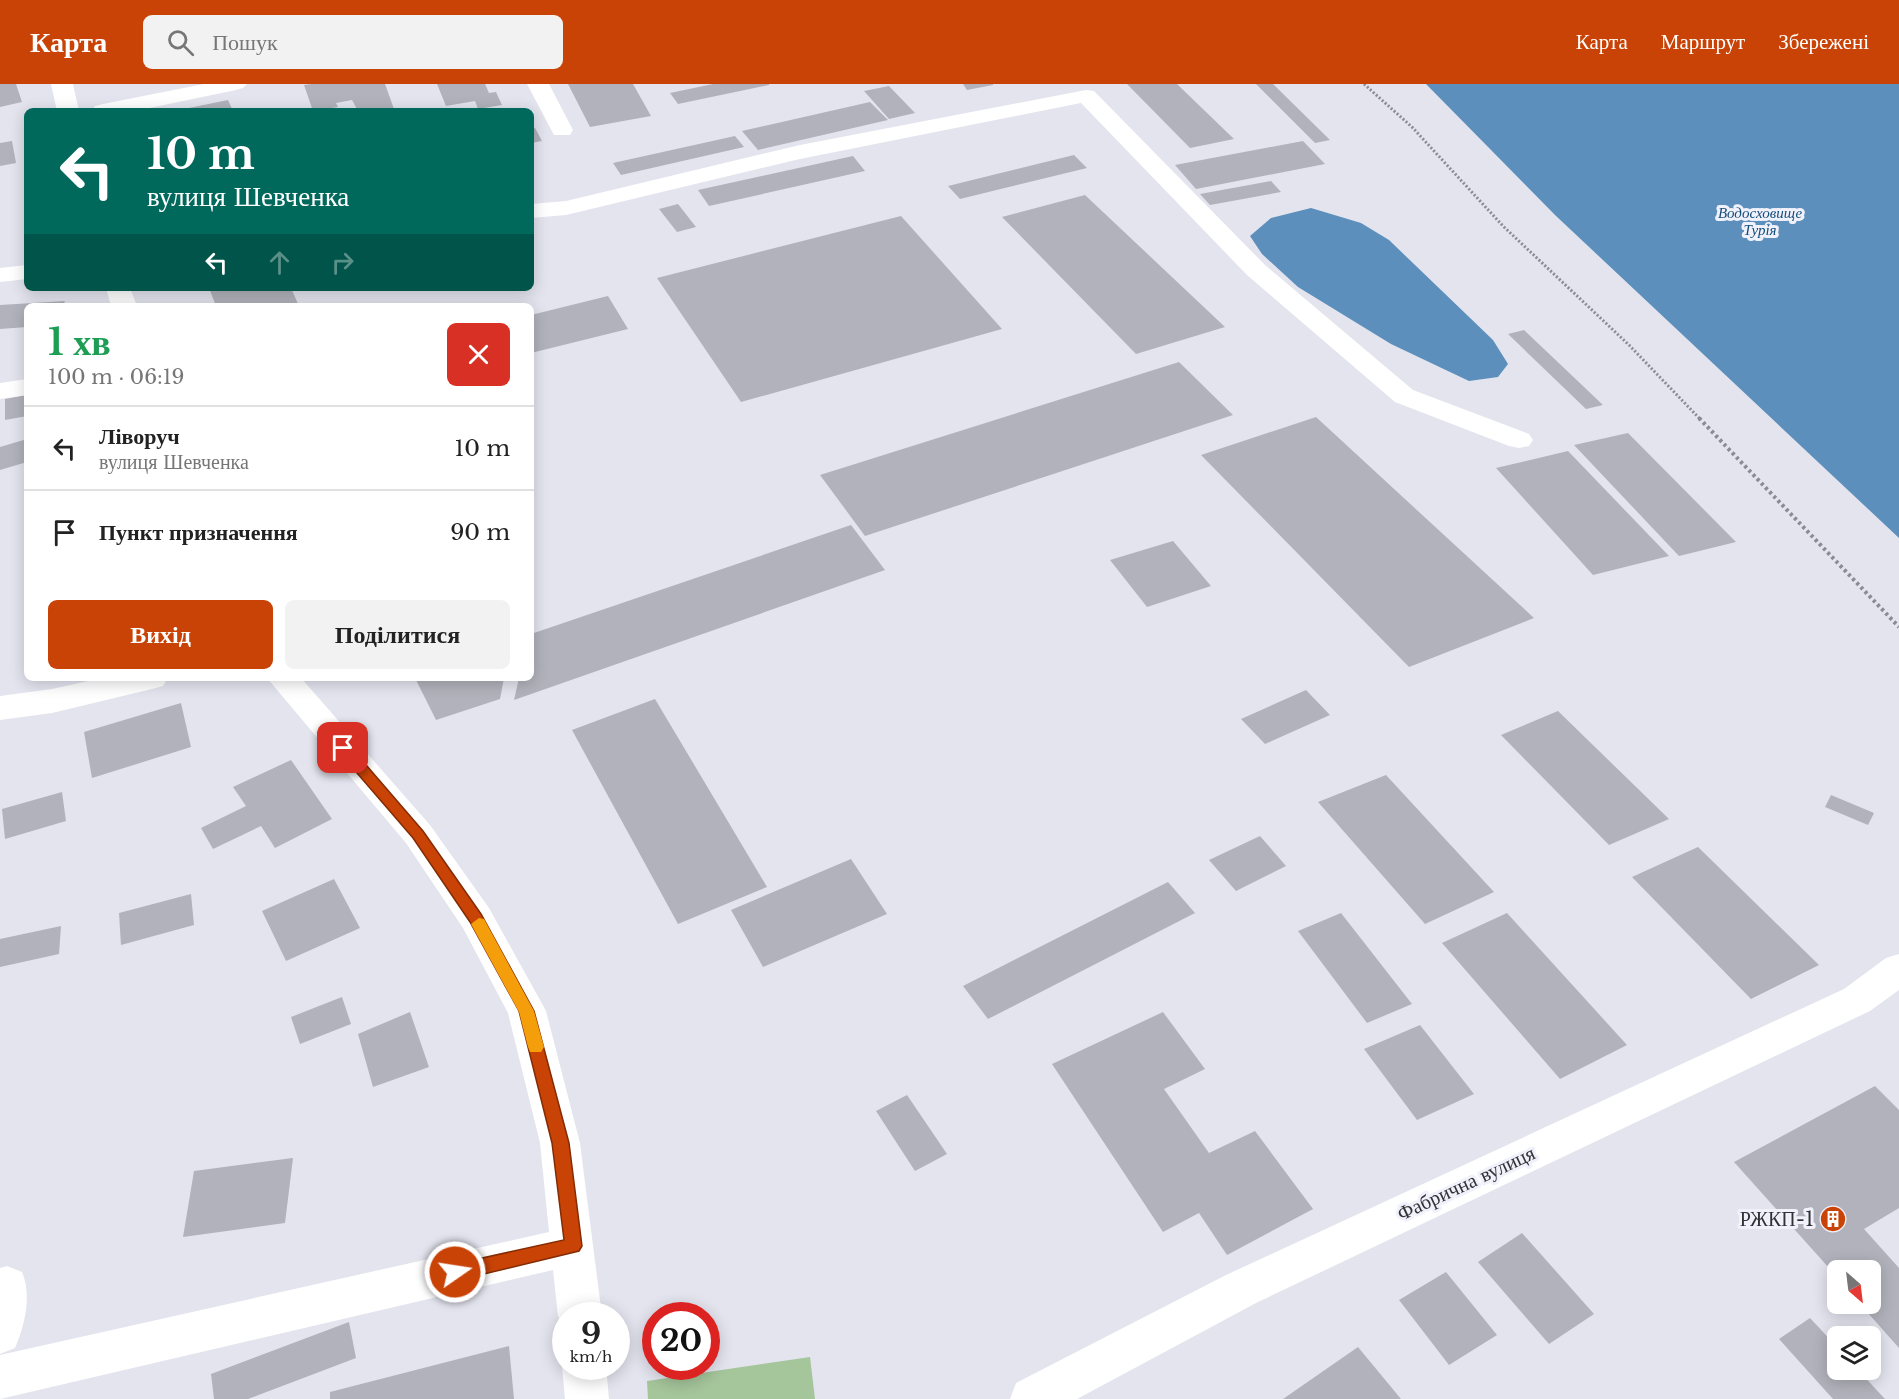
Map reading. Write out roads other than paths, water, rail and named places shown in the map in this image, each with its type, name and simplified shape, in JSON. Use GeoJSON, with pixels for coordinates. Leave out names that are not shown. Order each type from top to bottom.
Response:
{"type":"FeatureCollection","features":[{"type":"Feature","properties":{"kind":"street"},"geometry":{"type":"LineString","coordinates":[[62,84],[67,108]]}},
{"type":"Feature","properties":{"kind":"street"},"geometry":{"type":"LineString","coordinates":[[118,108],[236,84]]}},
{"type":"Feature","properties":{"kind":"street"},"geometry":{"type":"LineString","coordinates":[[538,84],[562,130]]}},
{"type":"Feature","properties":{"kind":"street"},"geometry":{"type":"LineString","coordinates":[[534,212],[566,208],[800,152],[1086,96],[1256,270],[1404,396],[1519,440]]}},
{"type":"Feature","properties":{"kind":"street"},"geometry":{"type":"LineString","coordinates":[[0,275],[24,272]]}},
{"type":"Feature","properties":{"kind":"street"},"geometry":{"type":"LineString","coordinates":[[0,391],[24,387]]}},
{"type":"Feature","properties":{"kind":"street"},"geometry":{"type":"LineString","coordinates":[[0,708],[52,701],[139,681]]}},
{"type":"Feature","properties":{"kind":"street"},"geometry":{"type":"LineString","coordinates":[[286,681],[418,834],[476,918],[527,1011],[560,1143],[578,1302]]}},
{"type":"Feature","properties":{"kind":"street","name":"Фабрична вулиця"},"geometry":{"type":"LineString","coordinates":[[1032,1399],[1241,1289],[1857,1000],[1899,969]]}},
{"type":"Feature","properties":{"kind":"street"},"geometry":{"type":"LineString","coordinates":[[0,1377],[573,1246]]}},
{"type":"Feature","properties":{"kind":"street"},"geometry":{"type":"LineString","coordinates":[[0,1333],[7,1286]]}},
{"type":"Feature","properties":{"kind":"street"},"geometry":{"type":"LineString","coordinates":[[585,1380],[587,1399]]}},
{"type":"Feature","properties":{"kind":"water","name":"Водосховище Турія"},"geometry":{"type":"Polygon","coordinates":[[[1426,84],[1899,84],[1899,538],[1555,215],[1426,84]]]}},
{"type":"Feature","properties":{"kind":"water"},"geometry":{"type":"Polygon","coordinates":[[[1311,208],[1361,223],[1389,240],[1493,340],[1508,364],[1498,377],[1469,381],[1391,344],[1298,287],[1262,254],[1250,236],[1271,218],[1311,208]]]}},
{"type":"Feature","properties":{"kind":"place","name":"РЖКП-1"},"geometry":{"type":"Point","coordinates":[1833,1219]}}]}
